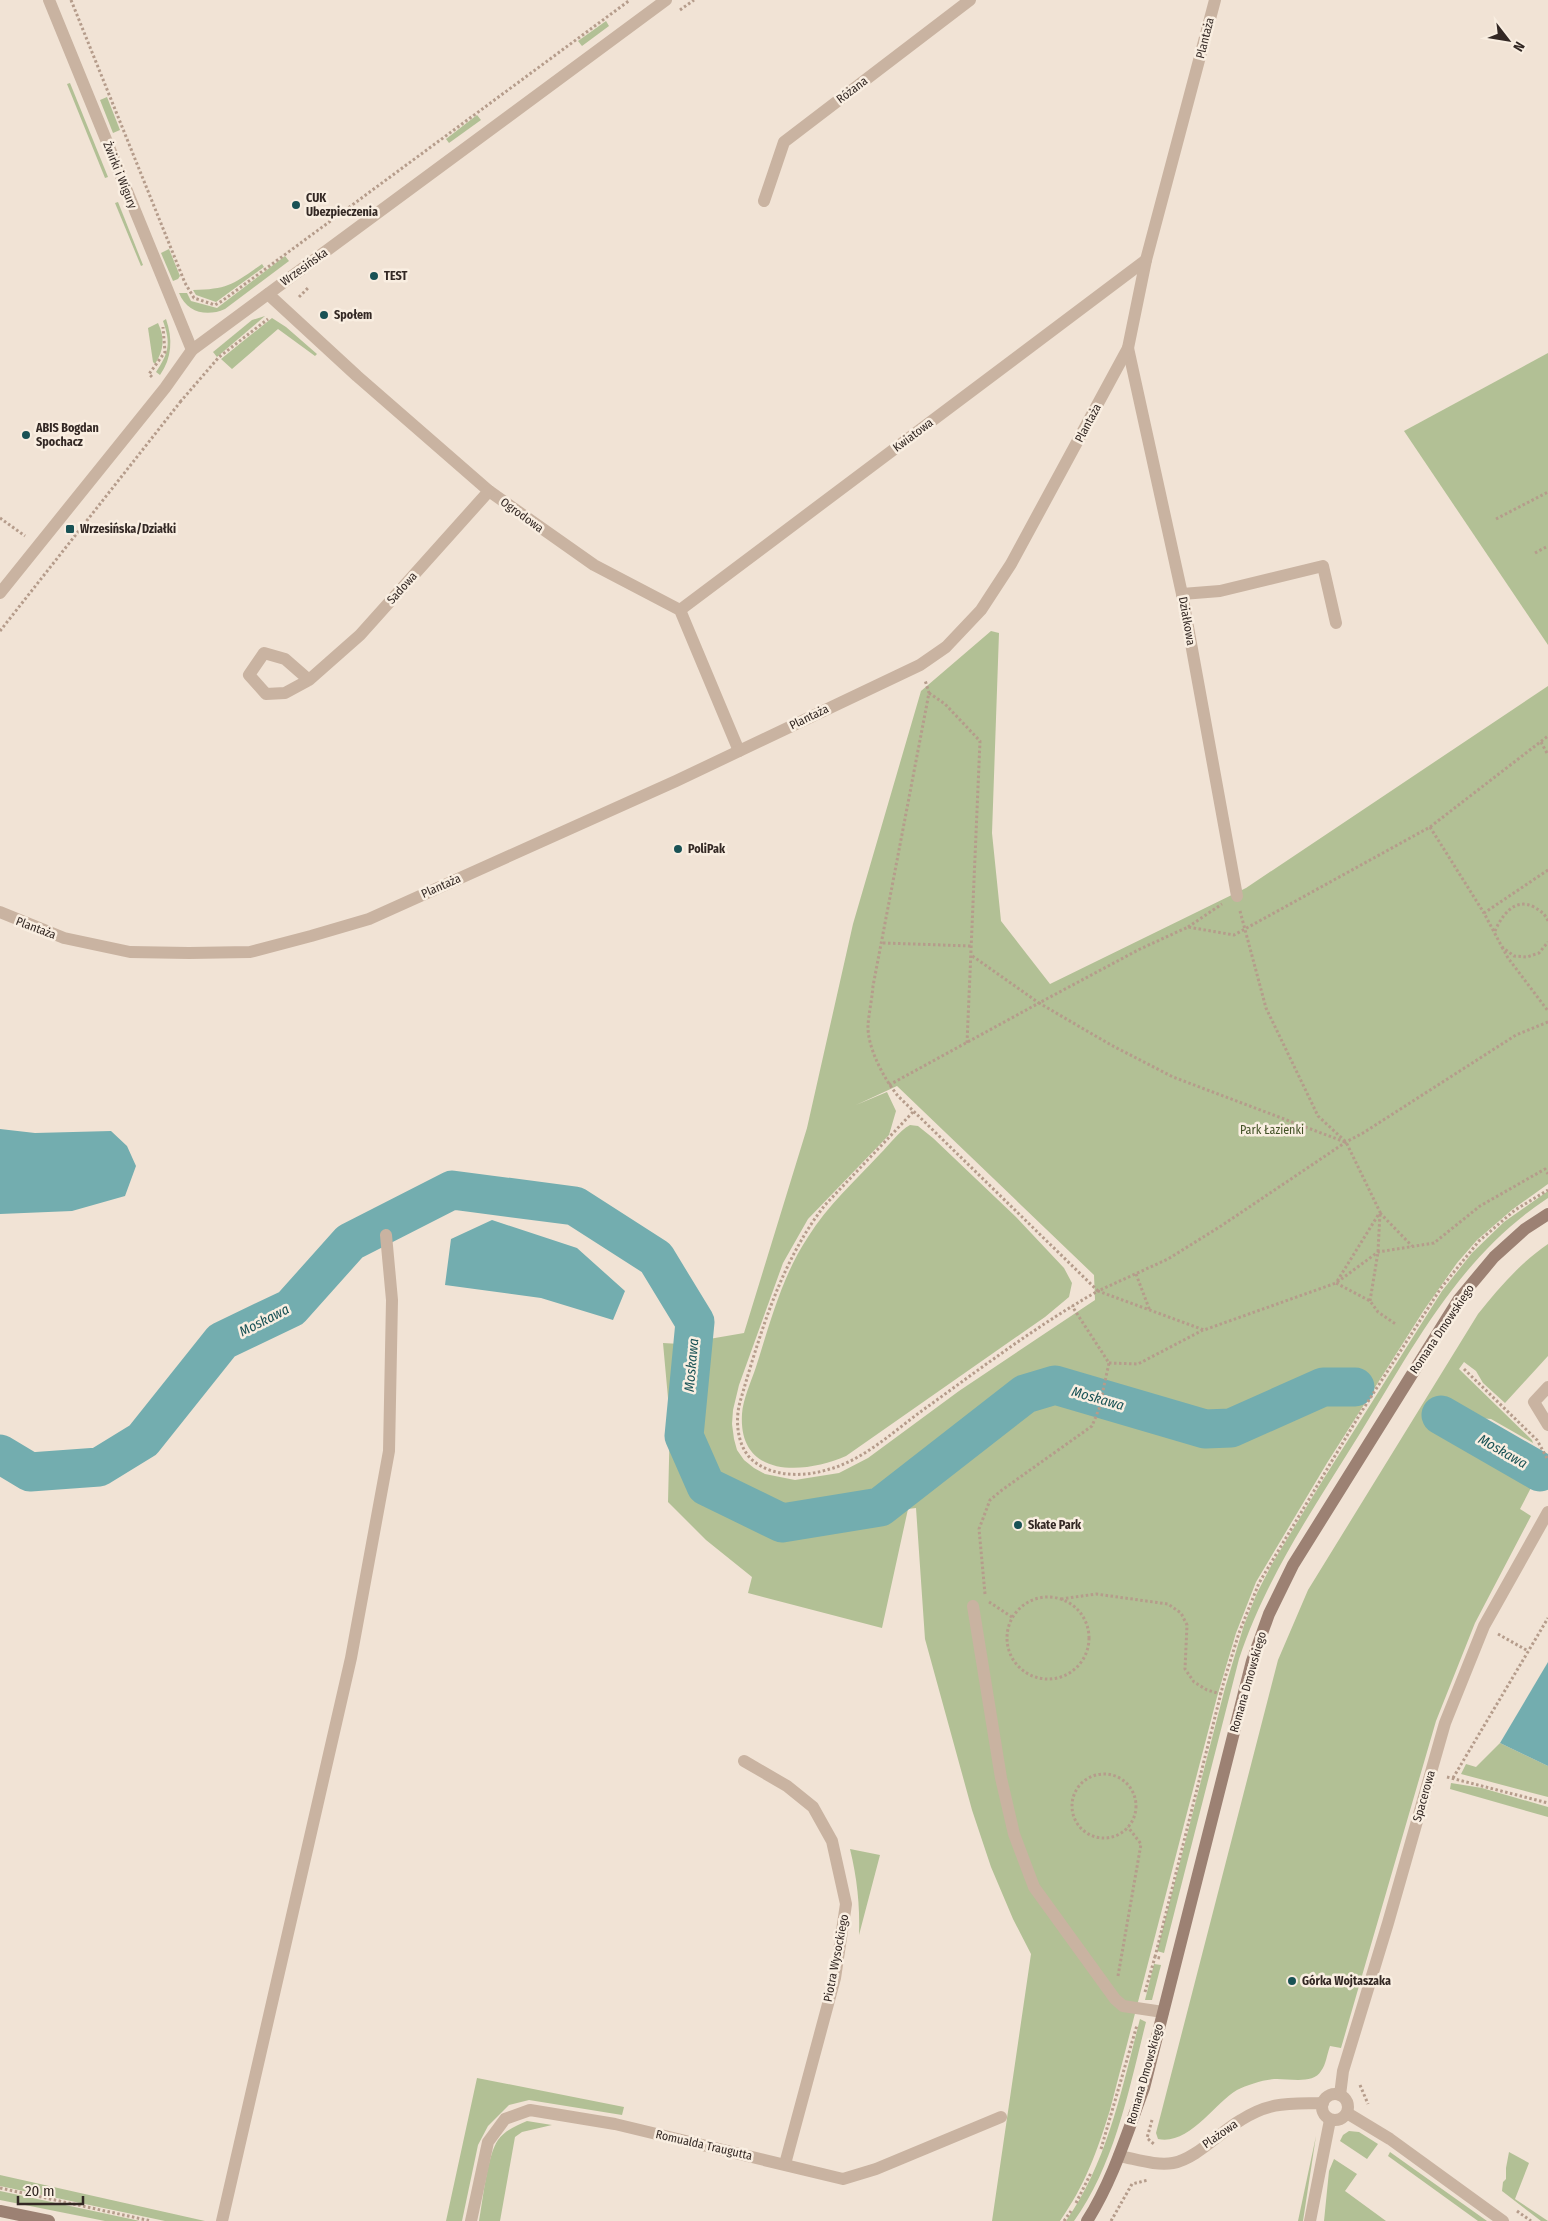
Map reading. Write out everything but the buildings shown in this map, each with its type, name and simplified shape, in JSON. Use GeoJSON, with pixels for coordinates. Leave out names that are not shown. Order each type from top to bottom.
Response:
{"type":"FeatureCollection","features":[{"type":"Feature","properties":{"kind":"street","name":"Żwirki i Wigury"},"geometry":{"type":"LineString","coordinates":[[49,0],[192,350]]}},
{"type":"Feature","properties":{"kind":"street","name":"Wrzesińska"},"geometry":{"type":"LineString","coordinates":[[0,593],[165,388],[192,350],[666,0]]}},
{"type":"Feature","properties":{"kind":"street","name":"Różana"},"geometry":{"type":"LineString","coordinates":[[764,202],[784,142],[970,0]]}},
{"type":"Feature","properties":{"kind":"street","name":"Plantaża"},"geometry":{"type":"LineString","coordinates":[[0,912],[64,938],[130,952],[250,952],[311,936],[369,918],[739,751],[920,665],[946,647],[981,610],[1011,564],[1128,348],[1146,260],[1215,0]]}},
{"type":"Feature","properties":{"kind":"street","name":"Kwiatowa"},"geometry":{"type":"LineString","coordinates":[[680,610],[1146,260]]}},
{"type":"Feature","properties":{"kind":"street","name":"Ogrodowa"},"geometry":{"type":"LineString","coordinates":[[268,294],[356,376],[489,491],[594,565],[680,610]]}},
{"type":"Feature","properties":{"kind":"street","name":"Działkowa"},"geometry":{"type":"LineString","coordinates":[[1128,348],[1182,594],[1237,896]]}},
{"type":"Feature","properties":{"kind":"street","name":"Sadowa"},"geometry":{"type":"LineString","coordinates":[[309,680],[360,636],[489,491]]}},
{"type":"Feature","properties":{"kind":"street"},"geometry":{"type":"LineString","coordinates":[[1182,594],[1220,591],[1323,566],[1336,624]]}},
{"type":"Feature","properties":{"kind":"street"},"geometry":{"type":"LineString","coordinates":[[680,610],[739,751]]}},
{"type":"Feature","properties":{"kind":"street","name":"Romana Dmowskiego"},"geometry":{"type":"LineString","coordinates":[[1087,2221],[1119,2156],[1144,2088],[1252,1661],[1269,1614],[1293,1565],[1459,1298],[1494,1257],[1525,1228],[1548,1214]]}},
{"type":"Feature","properties":{"kind":"street"},"geometry":{"type":"LineString","coordinates":[[222,2221],[352,1658],[389,1451],[392,1300],[386,1234]]}},
{"type":"Feature","properties":{"kind":"street"},"geometry":{"type":"LineString","coordinates":[[1548,1387],[1534,1402],[1548,1425]]}},
{"type":"Feature","properties":{"kind":"street","name":"Spacerowa"},"geometry":{"type":"LineString","coordinates":[[1340,2095],[1343,2071],[1388,1923],[1440,1739],[1484,1626],[1548,1512]]}},
{"type":"Feature","properties":{"kind":"street"},"geometry":{"type":"LineString","coordinates":[[973,1606],[1000,1778],[1014,1834],[1034,1887],[1115,1998],[1123,2006],[1163,2012]]}},
{"type":"Feature","properties":{"kind":"street","name":"Piotra Wysockiego"},"geometry":{"type":"LineString","coordinates":[[744,1761],[787,1786],[813,1807],[832,1841],[846,1904],[835,1978],[785,2164]]}},
{"type":"Feature","properties":{"kind":"street"},"geometry":{"type":"LineString","coordinates":[[1340,2095],[1346,2101],[1347,2113],[1338,2120],[1330,2120],[1324,2115],[1322,2103],[1328,2096],[1340,2095]]}},
{"type":"Feature","properties":{"kind":"street","name":"Plażowa"},"geometry":{"type":"LineString","coordinates":[[1119,2156],[1172,2163],[1186,2159],[1242,2119],[1261,2110],[1282,2103],[1322,2103]]}},
{"type":"Feature","properties":{"kind":"street","name":"Romualda Traugutta"},"geometry":{"type":"LineString","coordinates":[[471,2221],[488,2142],[505,2119],[530,2110],[615,2124],[843,2179],[876,2170],[1001,2117]]}},
{"type":"Feature","properties":{"kind":"street"},"geometry":{"type":"LineString","coordinates":[[1347,2113],[1390,2139],[1503,2221]]}},
{"type":"Feature","properties":{"kind":"street"},"geometry":{"type":"LineString","coordinates":[[1310,2221],[1330,2120]]}},
{"type":"Feature","properties":{"kind":"street"},"geometry":{"type":"LineString","coordinates":[[0,2210],[49,2221]]}},
{"type":"Feature","properties":{"kind":"path"},"geometry":{"type":"LineString","coordinates":[[71,0],[185,283],[194,298],[215,305],[630,0]]}},
{"type":"Feature","properties":{"kind":"path"},"geometry":{"type":"LineString","coordinates":[[178,286],[185,283]]}},
{"type":"Feature","properties":{"kind":"path"},"geometry":{"type":"LineString","coordinates":[[0,631],[147,448],[181,401],[219,357],[268,319]]}},
{"type":"Feature","properties":{"kind":"path"},"geometry":{"type":"LineString","coordinates":[[156,380],[149,374],[165,352],[162,324]]}},
{"type":"Feature","properties":{"kind":"path"},"geometry":{"type":"LineString","coordinates":[[176,396],[181,401]]}},
{"type":"Feature","properties":{"kind":"path"},"geometry":{"type":"LineString","coordinates":[[1496,520],[1548,492]]}},
{"type":"Feature","properties":{"kind":"path"},"geometry":{"type":"LineString","coordinates":[[0,518],[38,545]]}},
{"type":"Feature","properties":{"kind":"path"},"geometry":{"type":"LineString","coordinates":[[1535,553],[1548,546]]}},
{"type":"Feature","properties":{"kind":"path"},"geometry":{"type":"LineString","coordinates":[[920,665],[929,693],[874,986],[868,1027],[874,1053],[889,1085],[913,1112],[1098,1292],[1204,1330]]}},
{"type":"Feature","properties":{"kind":"path"},"geometry":{"type":"LineString","coordinates":[[929,693],[945,704],[980,741],[967,1043]]}},
{"type":"Feature","properties":{"kind":"path"},"geometry":{"type":"LineString","coordinates":[[1188,927],[1234,935],[1430,827],[1548,736]]}},
{"type":"Feature","properties":{"kind":"path"},"geometry":{"type":"LineString","coordinates":[[1541,742],[1548,754]]}},
{"type":"Feature","properties":{"kind":"path"},"geometry":{"type":"LineString","coordinates":[[1430,827],[1495,931],[1508,958],[1548,1011]]}},
{"type":"Feature","properties":{"kind":"path"},"geometry":{"type":"LineString","coordinates":[[1484,913],[1548,870]]}},
{"type":"Feature","properties":{"kind":"path"},"geometry":{"type":"LineString","coordinates":[[889,1085],[1140,949],[1188,927],[1218,906],[1237,896],[1266,1008],[1318,1116],[1346,1142],[1380,1212],[1412,1246]]}},
{"type":"Feature","properties":{"kind":"path"},"geometry":{"type":"LineString","coordinates":[[1495,931],[1501,917],[1512,907],[1522,904],[1530,905],[1542,912],[1548,921]]}},
{"type":"Feature","properties":{"kind":"path"},"geometry":{"type":"LineString","coordinates":[[1502,946],[1514,956],[1527,957],[1539,953],[1548,942]]}},
{"type":"Feature","properties":{"kind":"path"},"geometry":{"type":"LineString","coordinates":[[883,944],[971,946]]}},
{"type":"Feature","properties":{"kind":"path"},"geometry":{"type":"LineString","coordinates":[[971,955],[1039,1004],[1111,1045],[1173,1077],[1346,1142]]}},
{"type":"Feature","properties":{"kind":"path"},"geometry":{"type":"LineString","coordinates":[[913,1112],[825,1205],[812,1222],[790,1261],[762,1334],[739,1406],[739,1434],[744,1452],[756,1463],[768,1470],[794,1474],[820,1472],[860,1456],[1000,1355],[1072,1306],[1168,1259],[1221,1226],[1346,1142],[1516,1035],[1548,1022]]}},
{"type":"Feature","properties":{"kind":"path"},"geometry":{"type":"LineString","coordinates":[[1109,1363],[1138,1364],[1204,1330],[1336,1283],[1378,1252],[1434,1243],[1480,1206],[1545,1168],[1548,1174]]}},
{"type":"Feature","properties":{"kind":"path"},"geometry":{"type":"LineString","coordinates":[[1370,1302],[1378,1252],[1380,1212]]}},
{"type":"Feature","properties":{"kind":"path"},"geometry":{"type":"LineString","coordinates":[[1336,1283],[1380,1212]]}},
{"type":"Feature","properties":{"kind":"path"},"geometry":{"type":"LineString","coordinates":[[1136,1274],[1150,1310]]}},
{"type":"Feature","properties":{"kind":"path"},"geometry":{"type":"LineString","coordinates":[[1336,1283],[1370,1302],[1378,1312],[1397,1325]]}},
{"type":"Feature","properties":{"kind":"path"},"geometry":{"type":"LineString","coordinates":[[1012,1617],[986,1600],[979,1528],[990,1500],[1092,1426],[1099,1409],[1109,1363],[1072,1306]]}},
{"type":"Feature","properties":{"kind":"path"},"geometry":{"type":"LineString","coordinates":[[1464,1369],[1537,1440],[1548,1460]]}},
{"type":"Feature","properties":{"kind":"path"},"geometry":{"type":"LineString","coordinates":[[1061,1599],[1075,1607],[1085,1621],[1089,1637],[1086,1654],[1076,1667],[1062,1676],[1046,1679],[1029,1674],[1016,1664],[1008,1649],[1007,1633],[1012,1617],[1021,1606],[1033,1599],[1047,1597],[1061,1599],[1096,1594],[1168,1604],[1181,1613],[1187,1625],[1186,1669],[1194,1682],[1207,1690],[1221,1694]]}},
{"type":"Feature","properties":{"kind":"path"},"geometry":{"type":"LineString","coordinates":[[1453,1778],[1548,1618]]}},
{"type":"Feature","properties":{"kind":"path"},"geometry":{"type":"LineString","coordinates":[[1484,1626],[1528,1651]]}},
{"type":"Feature","properties":{"kind":"path"},"geometry":{"type":"LineString","coordinates":[[1105,1774],[1119,1777],[1130,1787],[1135,1800],[1134,1814],[1128,1827],[1117,1835],[1102,1838],[1089,1834],[1078,1825],[1072,1812],[1073,1798],[1079,1785],[1091,1776],[1105,1774]]}},
{"type":"Feature","properties":{"kind":"path"},"geometry":{"type":"LineString","coordinates":[[1443,1776],[1548,1803]]}},
{"type":"Feature","properties":{"kind":"path"},"geometry":{"type":"LineString","coordinates":[[1115,1998],[1141,1844],[1128,1827]]}},
{"type":"Feature","properties":{"kind":"path"},"geometry":{"type":"LineString","coordinates":[[1098,2158],[1113,2113],[1155,1957]]}},
{"type":"Feature","properties":{"kind":"path"},"geometry":{"type":"LineString","coordinates":[[1111,2221],[1132,2184],[1149,2180],[1159,2148],[1147,2138],[1155,2111]]}},
{"type":"Feature","properties":{"kind":"path"},"geometry":{"type":"LineString","coordinates":[[1064,2221],[1094,2166]]}},
{"type":"Feature","properties":{"kind":"path"},"geometry":{"type":"LineString","coordinates":[[0,2188],[151,2221]]}},
{"type":"Feature","properties":{"kind":"green space"},"geometry":{"type":"Polygon","coordinates":[[[606,21],[609,26],[582,46],[578,41],[606,21]]]}},
{"type":"Feature","properties":{"kind":"green space"},"geometry":{"type":"Polygon","coordinates":[[[70,83],[108,177],[105,178],[67,84],[70,83]]]}},
{"type":"Feature","properties":{"kind":"green space"},"geometry":{"type":"Polygon","coordinates":[[[107,97],[120,130],[113,133],[100,100],[107,97]]]}},
{"type":"Feature","properties":{"kind":"green space"},"geometry":{"type":"Polygon","coordinates":[[[477,115],[481,120],[449,143],[446,139],[477,115]]]}},
{"type":"Feature","properties":{"kind":"green space"},"geometry":{"type":"Polygon","coordinates":[[[118,202],[143,265],[141,266],[115,203],[118,202]]]}},
{"type":"Feature","properties":{"kind":"green space"},"geometry":{"type":"Polygon","coordinates":[[[169,249],[180,276],[173,281],[161,253],[169,249]]]}},
{"type":"Feature","properties":{"kind":"green space"},"geometry":{"type":"Polygon","coordinates":[[[285,256],[289,261],[225,309],[211,313],[198,312],[187,305],[179,293],[187,293],[191,301],[217,308],[285,256]]]}},
{"type":"Feature","properties":{"kind":"green space"},"geometry":{"type":"Polygon","coordinates":[[[262,264],[264,267],[216,302],[196,295],[193,290],[223,287],[262,264]]]}},
{"type":"Feature","properties":{"kind":"green space"},"geometry":{"type":"Polygon","coordinates":[[[265,316],[217,357],[213,352],[252,320],[265,316]]]}},
{"type":"Feature","properties":{"kind":"green space"},"geometry":{"type":"Polygon","coordinates":[[[272,318],[286,327],[317,354],[315,356],[278,329],[232,369],[221,359],[272,318]]]}},
{"type":"Feature","properties":{"kind":"green space"},"geometry":{"type":"Polygon","coordinates":[[[166,319],[170,334],[170,348],[167,362],[160,375],[156,372],[164,359],[168,342],[163,321],[166,319]]]}},
{"type":"Feature","properties":{"kind":"green space"},"geometry":{"type":"Polygon","coordinates":[[[158,323],[162,334],[162,344],[155,364],[153,362],[148,328],[158,323]]]}},
{"type":"Feature","properties":{"kind":"green space"},"geometry":{"type":"Polygon","coordinates":[[[1548,353],[1548,645],[1404,431],[1548,353]]]}},
{"type":"Feature","properties":{"kind":"green space","name":"Park Łazienki"},"geometry":{"type":"Polygon","coordinates":[[[991,631],[999,633],[992,833],[1001,921],[1050,984],[1246,888],[1548,686],[1548,1184],[1513,1209],[1477,1240],[1457,1263],[1424,1310],[1327,1463],[1256,1582],[1236,1633],[1217,1697],[1110,2110],[1090,2168],[1060,2221],[992,2221],[1031,1954],[1013,1919],[991,1867],[972,1810],[925,1639],[916,1508],[908,1509],[882,1628],[748,1593],[752,1577],[706,1540],[668,1502],[670,1420],[663,1343],[680,1344],[744,1333],[807,1128],[853,924],[921,691],[991,631]],[[897,1086],[856,1105],[887,1092],[896,1111],[889,1135],[808,1219],[783,1263],[739,1385],[732,1424],[737,1450],[744,1460],[765,1474],[795,1480],[839,1473],[868,1458],[959,1391],[1095,1300],[1094,1275],[897,1086]]]}},
{"type":"Feature","properties":{"kind":"green space"},"geometry":{"type":"Polygon","coordinates":[[[910,1125],[918,1126],[933,1138],[1016,1217],[1064,1268],[1072,1283],[1069,1297],[1045,1317],[846,1456],[830,1462],[794,1468],[777,1466],[762,1461],[751,1451],[744,1435],[742,1414],[772,1317],[791,1268],[808,1237],[824,1215],[894,1138],[910,1125]]]}},
{"type":"Feature","properties":{"kind":"green space"},"geometry":{"type":"Polygon","coordinates":[[[1548,1191],[1548,1198],[1517,1221],[1489,1247],[1440,1306],[1308,1516],[1277,1571],[1250,1629],[1239,1659],[1164,1953],[1157,1951],[1225,1688],[1244,1625],[1257,1593],[1272,1564],[1321,1483],[1442,1291],[1472,1253],[1504,1222],[1548,1191]]]}},
{"type":"Feature","properties":{"kind":"green space"},"geometry":{"type":"Polygon","coordinates":[[[1548,1244],[1548,1356],[1505,1403],[1483,1383],[1476,1371],[1464,1362],[1459,1369],[1533,1443],[1491,1419],[1467,1417],[1450,1410],[1452,1408],[1443,1410],[1440,1421],[1523,1477],[1536,1478],[1520,1509],[1531,1516],[1475,1623],[1436,1721],[1341,2048],[1330,2046],[1323,2069],[1312,2078],[1269,2080],[1245,2086],[1229,2096],[1190,2130],[1180,2136],[1158,2139],[1156,2133],[1278,1660],[1308,1590],[1478,1314],[1519,1268],[1548,1244]]]}},
{"type":"Feature","properties":{"kind":"green space"},"geometry":{"type":"Polygon","coordinates":[[[1500,1743],[1548,1766],[1548,1797],[1461,1774],[1466,1764],[1476,1767],[1500,1743]]]}},
{"type":"Feature","properties":{"kind":"green space"},"geometry":{"type":"Polygon","coordinates":[[[1451,1783],[1482,1788],[1548,1807],[1548,1817],[1450,1789],[1451,1783]]]}},
{"type":"Feature","properties":{"kind":"green space"},"geometry":{"type":"Polygon","coordinates":[[[850,1849],[880,1855],[859,1935],[858,1892],[850,1849]]]}},
{"type":"Feature","properties":{"kind":"green space"},"geometry":{"type":"Polygon","coordinates":[[[1154,1964],[1161,1965],[1152,2000],[1145,2000],[1154,1964]]]}},
{"type":"Feature","properties":{"kind":"green space"},"geometry":{"type":"Polygon","coordinates":[[[1140,2019],[1146,2022],[1127,2099],[1110,2151],[1088,2199],[1074,2221],[1066,2221],[1093,2174],[1103,2149],[1120,2097],[1140,2019]]]}},
{"type":"Feature","properties":{"kind":"green space"},"geometry":{"type":"Polygon","coordinates":[[[477,2078],[624,2107],[622,2115],[529,2100],[509,2105],[488,2126],[478,2145],[462,2221],[446,2221],[477,2078]]]}},
{"type":"Feature","properties":{"kind":"green space"},"geometry":{"type":"Polygon","coordinates":[[[527,2121],[552,2125],[522,2132],[515,2137],[500,2221],[479,2221],[488,2167],[494,2147],[504,2134],[515,2126],[527,2121]]]}},
{"type":"Feature","properties":{"kind":"green space"},"geometry":{"type":"Polygon","coordinates":[[[1349,2131],[1359,2132],[1378,2144],[1367,2159],[1340,2141],[1343,2135],[1349,2131]]]}},
{"type":"Feature","properties":{"kind":"green space"},"geometry":{"type":"Polygon","coordinates":[[[1316,2136],[1303,2221],[1298,2221],[1316,2136]]]}},
{"type":"Feature","properties":{"kind":"green space"},"geometry":{"type":"Polygon","coordinates":[[[1390,2152],[1487,2221],[1478,2221],[1388,2156],[1390,2152]]]}},
{"type":"Feature","properties":{"kind":"green space"},"geometry":{"type":"Polygon","coordinates":[[[1509,2152],[1529,2163],[1515,2199],[1548,2221],[1541,2221],[1502,2191],[1503,2182],[1506,2179],[1509,2152]]]}},
{"type":"Feature","properties":{"kind":"green space"},"geometry":{"type":"Polygon","coordinates":[[[1334,2159],[1357,2174],[1345,2191],[1386,2221],[1324,2221],[1329,2171],[1334,2159]]]}},
{"type":"Feature","properties":{"kind":"green space"},"geometry":{"type":"Polygon","coordinates":[[[0,2175],[205,2221],[165,2221],[0,2186],[0,2175]]]}},
{"type":"Feature","properties":{"kind":"green space"},"geometry":{"type":"Polygon","coordinates":[[[0,2191],[140,2221],[105,2221],[0,2200],[0,2191]]]}},
{"type":"Feature","properties":{"kind":"water"},"geometry":{"type":"Polygon","coordinates":[[[0,1129],[35,1133],[111,1131],[127,1146],[136,1166],[125,1196],[72,1211],[0,1214],[0,1129]]]}},
{"type":"Feature","properties":{"kind":"water"},"geometry":{"type":"Polygon","coordinates":[[[492,1220],[577,1248],[625,1291],[613,1320],[541,1298],[445,1285],[451,1239],[492,1220]]]}},
{"type":"Feature","properties":{"kind":"water"},"geometry":{"type":"Polygon","coordinates":[[[1449,1415],[1513,1443],[1536,1458],[1544,1466],[1536,1478],[1524,1476],[1499,1465],[1475,1449],[1444,1423],[1449,1415]]]}},
{"type":"Feature","properties":{"kind":"water"},"geometry":{"type":"Polygon","coordinates":[[[1548,1662],[1548,1766],[1500,1743],[1548,1662]]]}},
{"type":"Feature","properties":{"kind":"waterway","name":"Moskawa"},"geometry":{"type":"LineString","coordinates":[[0,1454],[30,1472],[99,1467],[143,1440],[222,1341],[291,1308],[350,1242],[452,1190],[575,1206],[656,1258],[695,1322],[684,1436],[706,1486],[782,1523],[880,1507],[1025,1394],[1055,1385],[1205,1429],[1231,1428],[1323,1387],[1355,1387]]}},
{"type":"Feature","properties":{"kind":"waterway","name":"Moskawa"},"geometry":{"type":"LineString","coordinates":[[1441,1415],[1540,1472]]}},
{"type":"Feature","properties":{"kind":"place","name":"CUK Ubezpieczenia"},"geometry":{"type":"Point","coordinates":[296,205]}},
{"type":"Feature","properties":{"kind":"place","name":"TEST"},"geometry":{"type":"Point","coordinates":[374,276]}},
{"type":"Feature","properties":{"kind":"place","name":"Społem"},"geometry":{"type":"Point","coordinates":[324,315]}},
{"type":"Feature","properties":{"kind":"place","name":"ABIS Bogdan Spochacz"},"geometry":{"type":"Point","coordinates":[26,435]}},
{"type":"Feature","properties":{"kind":"place","name":"Wrzesińska/Działki"},"geometry":{"type":"Point","coordinates":[70,529]}},
{"type":"Feature","properties":{"kind":"place","name":"PoliPak"},"geometry":{"type":"Point","coordinates":[678,849]}},
{"type":"Feature","properties":{"kind":"place","name":"Skate Park"},"geometry":{"type":"Point","coordinates":[1018,1525]}},
{"type":"Feature","properties":{"kind":"place","name":"Górka Wojtaszaka"},"geometry":{"type":"Point","coordinates":[1292,1981]}}]}
